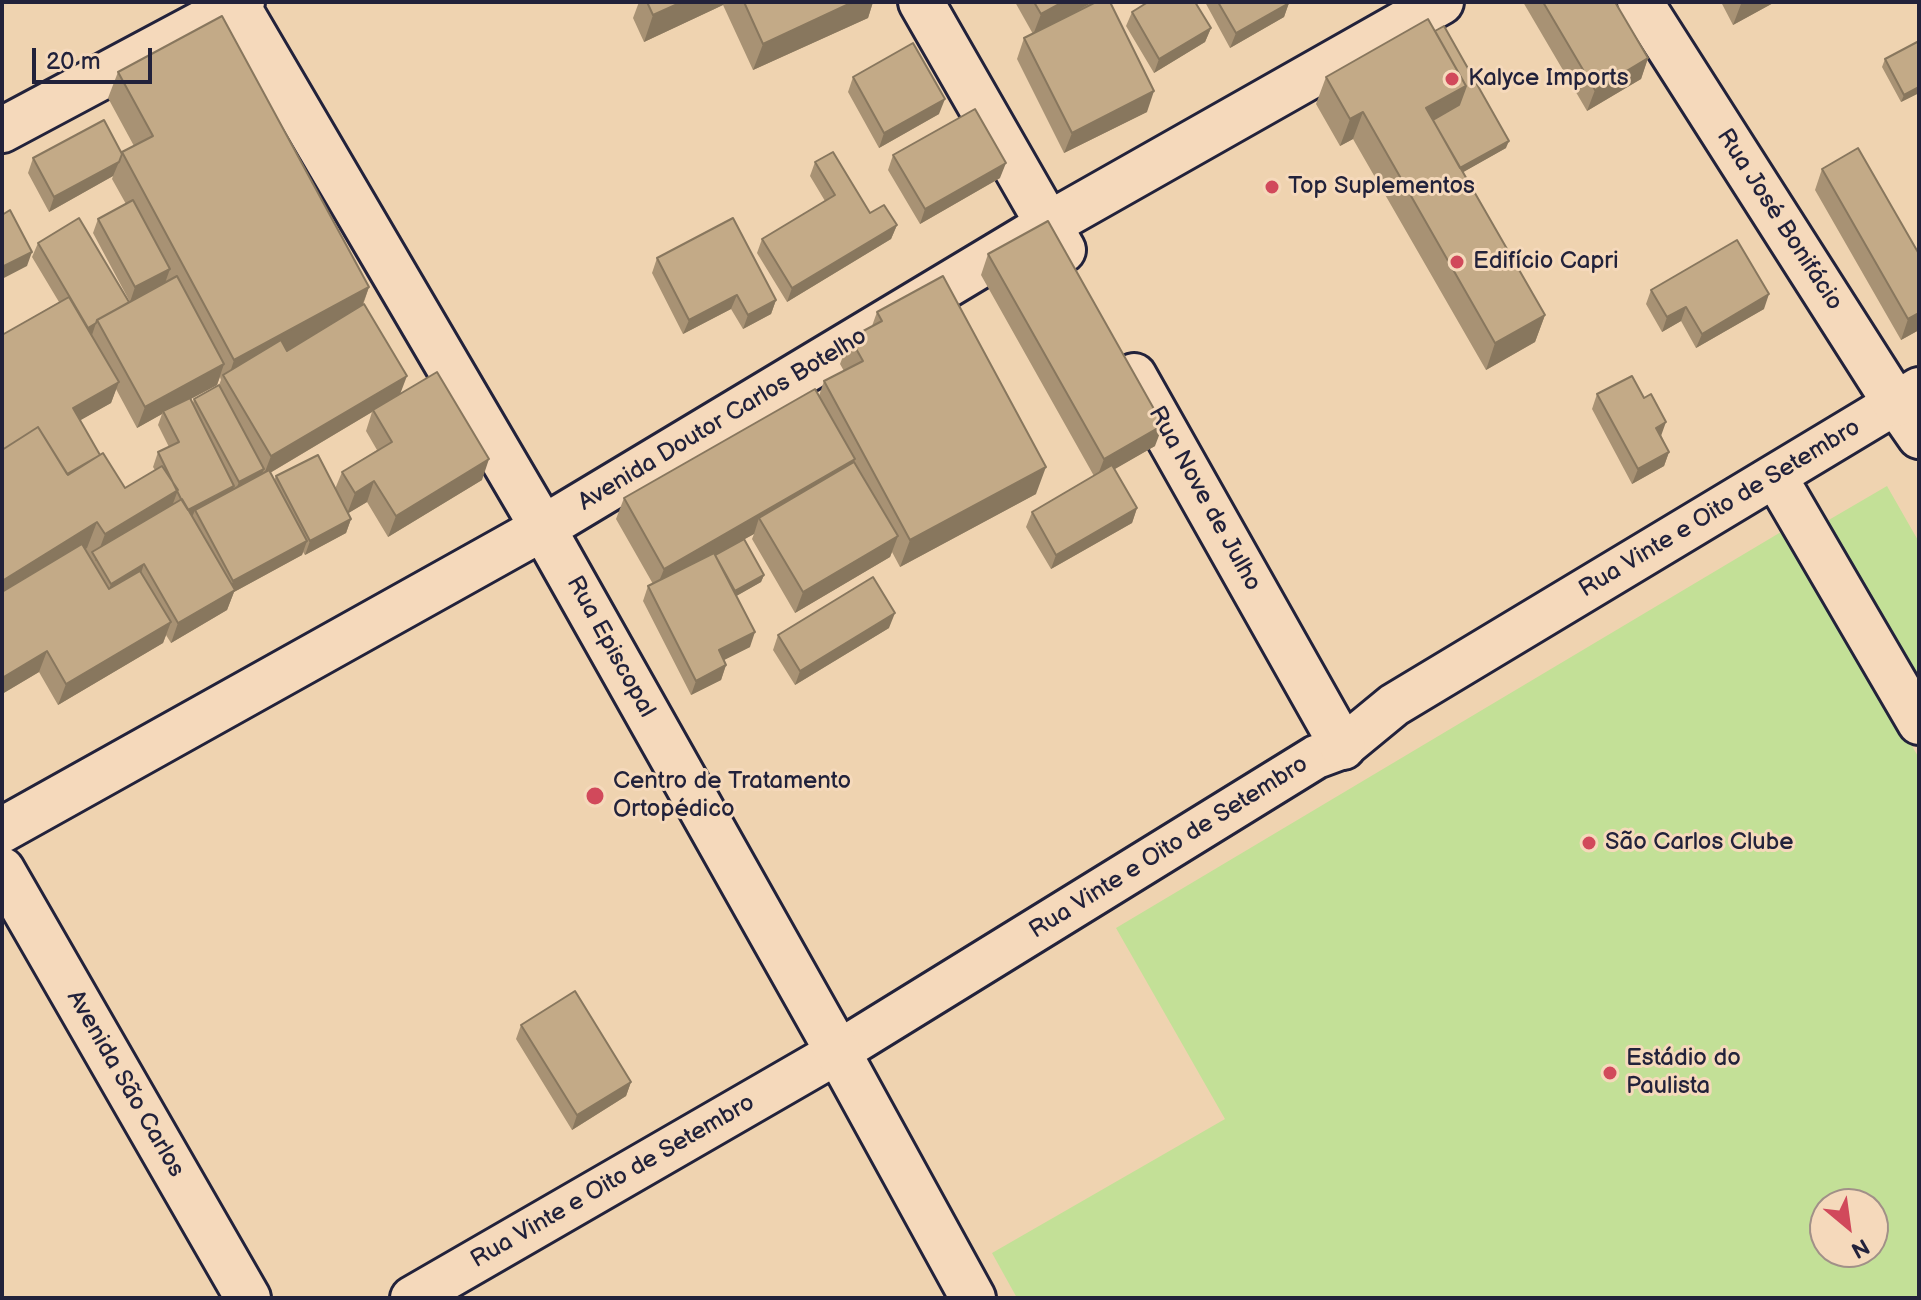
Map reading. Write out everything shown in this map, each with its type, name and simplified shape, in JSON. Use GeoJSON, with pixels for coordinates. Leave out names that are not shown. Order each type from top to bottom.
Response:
{"type":"FeatureCollection","features":[{"type":"Feature","properties":{"kind":"main road"},"geometry":{"type":"LineString","coordinates":[[921,2],[1080,279]]}},
{"type":"Feature","properties":{"kind":"main road","name":"Avenida Doutor Carlos Botelho"},"geometry":{"type":"LineString","coordinates":[[2,830],[543,528],[1049,224],[1441,2]]}},
{"type":"Feature","properties":{"kind":"main road","name":"Rua José Bonifácio"},"geometry":{"type":"LineString","coordinates":[[1640,2],[1911,410]]}},
{"type":"Feature","properties":{"kind":"main road"},"geometry":{"type":"LineString","coordinates":[[2,130],[238,3]]}},
{"type":"Feature","properties":{"kind":"main road","name":"Rua Episcopal"},"geometry":{"type":"LineString","coordinates":[[238,3],[543,528],[973,1298]]}},
{"type":"Feature","properties":{"kind":"main road","name":"Rua Nove de Julho"},"geometry":{"type":"LineString","coordinates":[[1119,348],[1343,747]]}},
{"type":"Feature","properties":{"kind":"main road","name":"Avenida São Carlos"},"geometry":{"type":"LineString","coordinates":[[2,870],[248,1298]]}},
{"type":"Feature","properties":{"kind":"street","name":"Rua Vinte e Oito de Setembro"},"geometry":{"type":"LineString","coordinates":[[412,1298],[838,1052],[1316,757],[1343,747],[1394,705],[1775,476],[1911,410]]}},
{"type":"Feature","properties":{"kind":"street"},"geometry":{"type":"LineString","coordinates":[[1775,476],[1919,723]]}},
{"type":"Feature","properties":{"kind":"green space"},"geometry":{"type":"Polygon","coordinates":[[[1887,486],[1919,542],[1919,681],[1827,521],[1887,486]]]}},
{"type":"Feature","properties":{"kind":"green space","name":"São Carlos Clube"},"geometry":{"type":"Polygon","coordinates":[[[1786,529],[1919,758],[1919,1298],[1017,1298],[992,1253],[1225,1119],[1116,928],[1786,529]]]}},
{"type":"Feature","properties":{"kind":"building"},"geometry":{"type":"Polygon","coordinates":[[[647,2],[682,2],[653,15],[647,2]]]}},
{"type":"Feature","properties":{"kind":"building"},"geometry":{"type":"Polygon","coordinates":[[[744,2],[853,2],[763,44],[744,2]]]}},
{"type":"Feature","properties":{"kind":"building"},"geometry":{"type":"Polygon","coordinates":[[[1034,2],[1063,2],[1041,14],[1034,2]]]}},
{"type":"Feature","properties":{"kind":"building"},"geometry":{"type":"Polygon","coordinates":[[[1096,2],[1110,2],[1154,91],[1072,133],[1024,38],[1096,2]]]}},
{"type":"Feature","properties":{"kind":"building"},"geometry":{"type":"Polygon","coordinates":[[[1148,2],[1195,2],[1211,28],[1159,59],[1132,12],[1148,2]]]}},
{"type":"Feature","properties":{"kind":"building"},"geometry":{"type":"Polygon","coordinates":[[[1218,2],[1289,2],[1289,3],[1236,33],[1218,2]]]}},
{"type":"Feature","properties":{"kind":"building"},"geometry":{"type":"Polygon","coordinates":[[[1543,2],[1615,2],[1648,58],[1595,90],[1543,2]]]}},
{"type":"Feature","properties":{"kind":"building"},"geometry":{"type":"Polygon","coordinates":[[[222,16],[369,287],[234,360],[122,152],[153,136],[118,72],[222,16]]]}},
{"type":"Feature","properties":{"kind":"building","name":"Edifício Capri"},"geometry":{"type":"Polygon","coordinates":[[[1428,19],[1466,86],[1426,108],[1545,315],[1495,343],[1363,112],[1350,119],[1326,77],[1428,19]]]}},
{"type":"Feature","properties":{"kind":"building"},"geometry":{"type":"Polygon","coordinates":[[[1444,26],[1509,141],[1460,168],[1433,120],[1459,105],[1466,86],[1435,31],[1444,26]]]}},
{"type":"Feature","properties":{"kind":"building"},"geometry":{"type":"Polygon","coordinates":[[[1919,41],[1919,87],[1904,95],[1885,59],[1919,41]]]}},
{"type":"Feature","properties":{"kind":"building"},"geometry":{"type":"Polygon","coordinates":[[[913,43],[945,99],[884,133],[853,77],[913,43]]]}},
{"type":"Feature","properties":{"kind":"building"},"geometry":{"type":"Polygon","coordinates":[[[975,109],[1006,163],[925,209],[893,155],[975,109]]]}},
{"type":"Feature","properties":{"kind":"building"},"geometry":{"type":"Polygon","coordinates":[[[104,120],[122,154],[119,162],[54,197],[33,158],[104,120]]]}},
{"type":"Feature","properties":{"kind":"building"},"geometry":{"type":"Polygon","coordinates":[[[1858,148],[1919,254],[1919,313],[1908,319],[1822,169],[1858,148]]]}},
{"type":"Feature","properties":{"kind":"building"},"geometry":{"type":"Polygon","coordinates":[[[833,152],[870,213],[884,205],[897,225],[792,288],[762,239],[835,195],[815,162],[833,152]]]}},
{"type":"Feature","properties":{"kind":"building"},"geometry":{"type":"Polygon","coordinates":[[[133,200],[170,269],[135,287],[98,219],[133,200]]]}},
{"type":"Feature","properties":{"kind":"building"},"geometry":{"type":"Polygon","coordinates":[[[10,210],[32,252],[2,267],[2,215],[10,210]]]}},
{"type":"Feature","properties":{"kind":"building"},"geometry":{"type":"Polygon","coordinates":[[[79,218],[129,302],[88,328],[38,243],[79,218]]]}},
{"type":"Feature","properties":{"kind":"building"},"geometry":{"type":"Polygon","coordinates":[[[733,218],[776,300],[748,315],[737,295],[689,320],[657,258],[733,218]]]}},
{"type":"Feature","properties":{"kind":"building"},"geometry":{"type":"Polygon","coordinates":[[[1048,221],[1163,425],[1104,459],[988,254],[1048,221]]]}},
{"type":"Feature","properties":{"kind":"building"},"geometry":{"type":"Polygon","coordinates":[[[1737,240],[1769,294],[1702,334],[1686,307],[1667,317],[1651,290],[1737,240]]]}},
{"type":"Feature","properties":{"kind":"building"},"geometry":{"type":"Polygon","coordinates":[[[177,276],[224,364],[145,407],[97,320],[177,276]]]}},
{"type":"Feature","properties":{"kind":"building"},"geometry":{"type":"Polygon","coordinates":[[[943,276],[1046,467],[910,540],[824,381],[863,361],[850,338],[882,321],[877,312],[943,276]]]}},
{"type":"Feature","properties":{"kind":"building"},"geometry":{"type":"Polygon","coordinates":[[[69,297],[119,382],[73,408],[100,455],[67,474],[38,427],[2,450],[2,335],[69,297]]]}},
{"type":"Feature","properties":{"kind":"building"},"geometry":{"type":"Polygon","coordinates":[[[364,304],[407,376],[271,456],[223,375],[281,340],[287,351],[364,304]]]}},
{"type":"Feature","properties":{"kind":"building"},"geometry":{"type":"Polygon","coordinates":[[[437,372],[489,459],[396,516],[374,481],[355,493],[342,472],[392,442],[373,410],[437,372]]]}},
{"type":"Feature","properties":{"kind":"building"},"geometry":{"type":"Polygon","coordinates":[[[1632,376],[1644,398],[1651,394],[1666,422],[1656,428],[1669,452],[1638,469],[1597,394],[1632,376]]]}},
{"type":"Feature","properties":{"kind":"building"},"geometry":{"type":"Polygon","coordinates":[[[219,385],[264,469],[239,482],[194,399],[219,385]]]}},
{"type":"Feature","properties":{"kind":"building"},"geometry":{"type":"Polygon","coordinates":[[[815,389],[855,459],[664,569],[624,498],[815,389]]]}},
{"type":"Feature","properties":{"kind":"building"},"geometry":{"type":"Polygon","coordinates":[[[190,398],[234,486],[188,510],[158,452],[179,442],[163,411],[190,398]]]}},
{"type":"Feature","properties":{"kind":"building"},"geometry":{"type":"Polygon","coordinates":[[[38,427],[68,475],[103,453],[125,488],[162,466],[178,490],[105,534],[97,522],[2,581],[2,450],[38,427]]]}},
{"type":"Feature","properties":{"kind":"building"},"geometry":{"type":"Polygon","coordinates":[[[318,455],[351,519],[310,541],[276,476],[318,455]]]}},
{"type":"Feature","properties":{"kind":"building"},"geometry":{"type":"Polygon","coordinates":[[[854,462],[898,536],[803,592],[759,518],[854,462]]]}},
{"type":"Feature","properties":{"kind":"building"},"geometry":{"type":"Polygon","coordinates":[[[1112,465],[1137,508],[1056,555],[1032,512],[1112,465]]]}},
{"type":"Feature","properties":{"kind":"building"},"geometry":{"type":"Polygon","coordinates":[[[269,470],[307,541],[233,581],[195,510],[269,470]]]}},
{"type":"Feature","properties":{"kind":"building"},"geometry":{"type":"Polygon","coordinates":[[[182,499],[235,590],[178,623],[144,564],[111,584],[92,552],[182,499]]]}},
{"type":"Feature","properties":{"kind":"building"},"geometry":{"type":"Polygon","coordinates":[[[744,539],[764,575],[735,591],[715,555],[744,539]]]}},
{"type":"Feature","properties":{"kind":"building"},"geometry":{"type":"Polygon","coordinates":[[[82,544],[109,589],[140,571],[171,622],[66,684],[47,651],[2,678],[2,592],[82,544]]]}},
{"type":"Feature","properties":{"kind":"building"},"geometry":{"type":"Polygon","coordinates":[[[714,553],[755,632],[719,650],[726,665],[696,681],[648,586],[714,553]]]}},
{"type":"Feature","properties":{"kind":"building"},"geometry":{"type":"Polygon","coordinates":[[[873,577],[895,613],[800,671],[778,635],[873,577]]]}},
{"type":"Feature","properties":{"kind":"building"},"geometry":{"type":"Polygon","coordinates":[[[575,991],[631,1082],[577,1115],[521,1025],[575,991]]]}},
{"type":"Feature","properties":{"kind":"place","name":"Kalyce Imports"},"geometry":{"type":"Point","coordinates":[1452,79]}},
{"type":"Feature","properties":{"kind":"place","name":"Top Suplementos"},"geometry":{"type":"Point","coordinates":[1272,187]}},
{"type":"Feature","properties":{"kind":"place","name":"Edifício Capri"},"geometry":{"type":"Point","coordinates":[1457,262]}},
{"type":"Feature","properties":{"kind":"place","name":"Centro de Tratamento Ortopédico"},"geometry":{"type":"Point","coordinates":[595,796]}},
{"type":"Feature","properties":{"kind":"place","name":"São Carlos Clube"},"geometry":{"type":"Point","coordinates":[1589,843]}},
{"type":"Feature","properties":{"kind":"place","name":"Estádio do Paulista"},"geometry":{"type":"Point","coordinates":[1610,1073]}}]}
